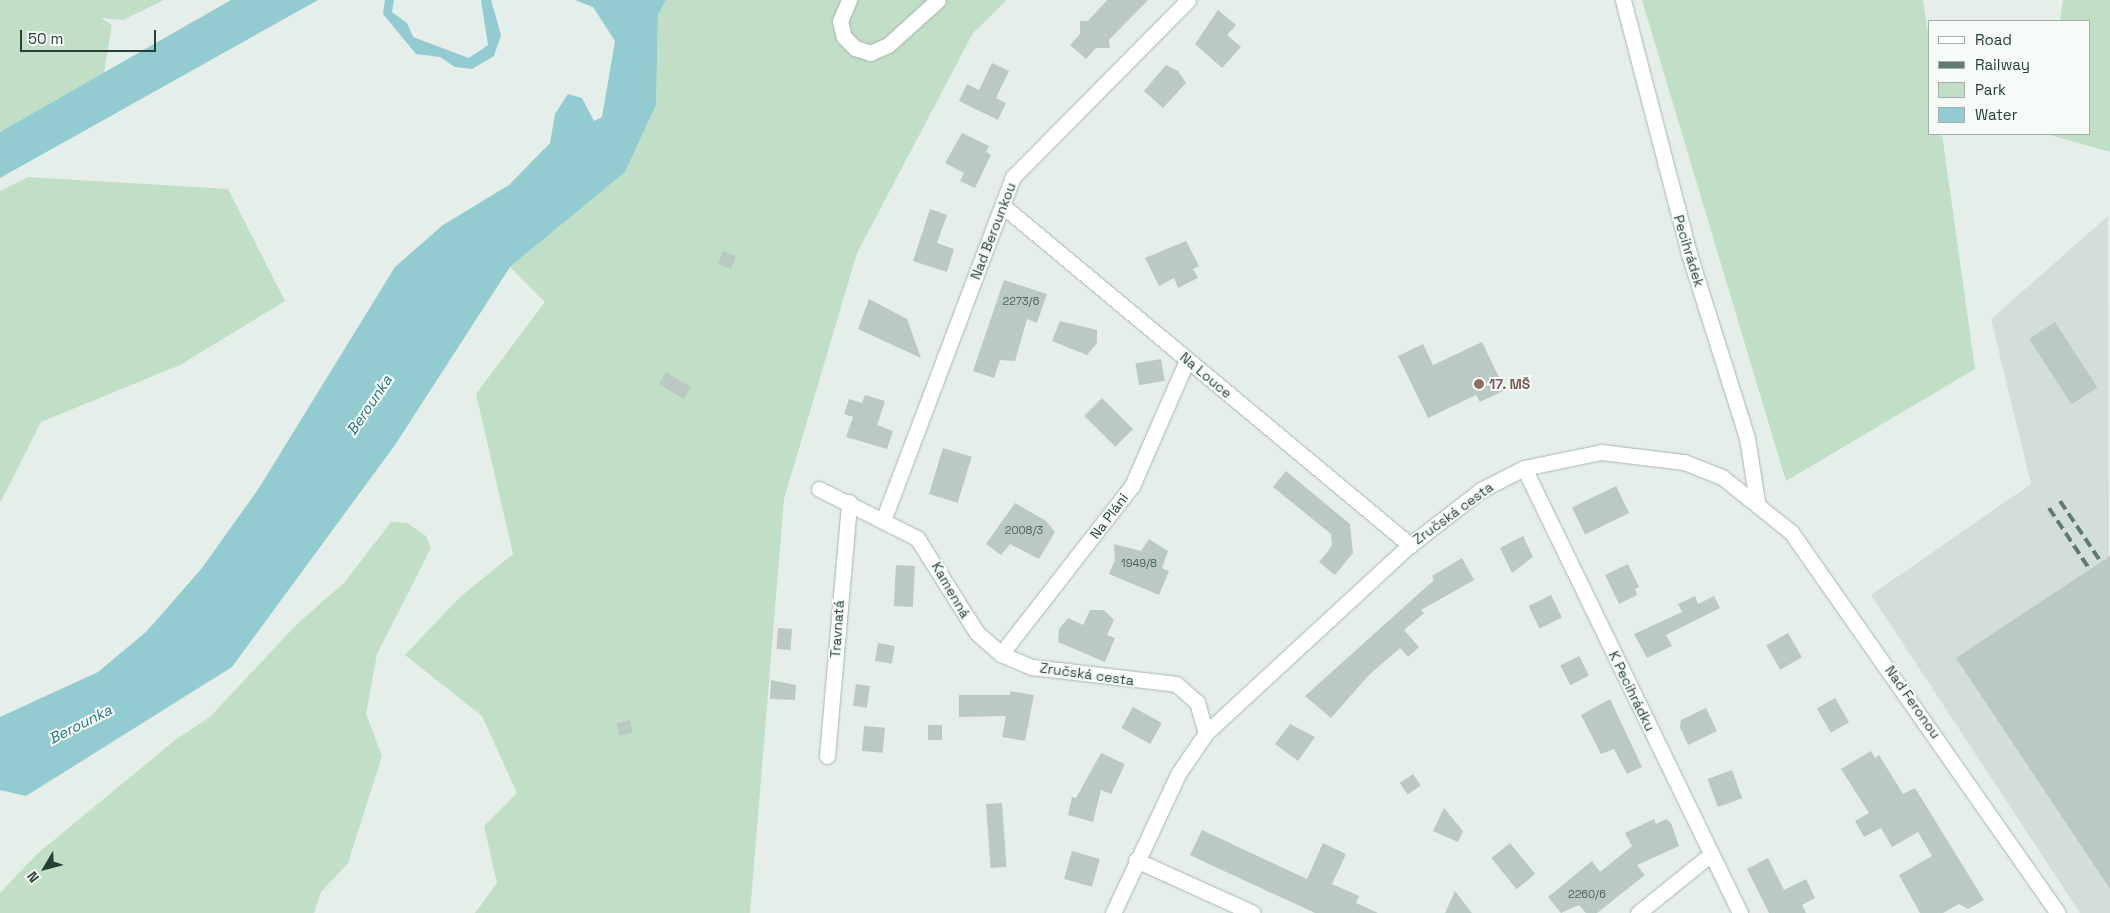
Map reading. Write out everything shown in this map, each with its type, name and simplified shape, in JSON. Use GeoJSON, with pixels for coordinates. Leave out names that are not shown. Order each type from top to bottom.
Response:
{"type":"FeatureCollection","features":[{"type":"Feature","properties":{"kind":"street"},"geometry":{"type":"LineString","coordinates":[[849,0],[840,22],[844,36],[855,48],[870,53],[888,45],[938,0]]}},
{"type":"Feature","properties":{"kind":"street","name":"Nad Berounkou"},"geometry":{"type":"LineString","coordinates":[[884,518],[1013,177],[1188,0]]}},
{"type":"Feature","properties":{"kind":"street","name":"Pecihrádek"},"geometry":{"type":"LineString","coordinates":[[1623,0],[1690,254],[1747,438],[1757,501]]}},
{"type":"Feature","properties":{"kind":"street","name":"Na Louce"},"geometry":{"type":"LineString","coordinates":[[1003,206],[1410,544]]}},
{"type":"Feature","properties":{"kind":"street","name":"Na Pláni"},"geometry":{"type":"LineString","coordinates":[[1001,654],[1132,486],[1187,360]]}},
{"type":"Feature","properties":{"kind":"street","name":"Zručská cesta"},"geometry":{"type":"LineString","coordinates":[[1113,913],[1136,860],[1178,774],[1206,733],[1410,544],[1481,490],[1524,468],[1574,455],[1640,453],[1684,462],[1722,477],[1757,501]]}},
{"type":"Feature","properties":{"kind":"street","name":"K Pecihrádku"},"geometry":{"type":"LineString","coordinates":[[1524,468],[1740,913]]}},
{"type":"Feature","properties":{"kind":"street","name":"Kamenná"},"geometry":{"type":"LineString","coordinates":[[819,489],[884,518],[917,538],[977,633],[1001,654]]}},
{"type":"Feature","properties":{"kind":"street","name":"Nad Feronou"},"geometry":{"type":"LineString","coordinates":[[1757,501],[1791,532],[2058,913]]}},
{"type":"Feature","properties":{"kind":"street","name":"Travnatá"},"geometry":{"type":"LineString","coordinates":[[827,756],[849,502]]}},
{"type":"Feature","properties":{"kind":"street","name":"Zručská cesta"},"geometry":{"type":"LineString","coordinates":[[1001,654],[1032,667],[1176,684],[1197,702],[1206,733]]}},
{"type":"Feature","properties":{"kind":"street"},"geometry":{"type":"LineString","coordinates":[[1638,913],[1711,854]]}},
{"type":"Feature","properties":{"kind":"street"},"geometry":{"type":"LineString","coordinates":[[1136,860],[1253,913]]}},
{"type":"Feature","properties":{"kind":"shaded area"},"geometry":{"type":"Polygon","coordinates":[[[2108,216],[2110,913],[2080,913],[1871,595],[2031,484],[1991,319],[2108,216]]]}},
{"type":"Feature","properties":{"kind":"green space"},"geometry":{"type":"Polygon","coordinates":[[[0,0],[164,0],[123,20],[101,18],[112,25],[104,73],[0,132],[0,0]]]}},
{"type":"Feature","properties":{"kind":"green space"},"geometry":{"type":"Polygon","coordinates":[[[666,0],[1007,0],[973,33],[857,253],[784,499],[750,913],[475,913],[497,883],[484,826],[517,793],[482,716],[405,655],[459,598],[513,554],[476,394],[545,302],[510,267],[625,172],[656,105],[658,15],[666,0]]]}},
{"type":"Feature","properties":{"kind":"green space"},"geometry":{"type":"Polygon","coordinates":[[[1642,0],[1923,0],[1928,32],[1928,135],[1942,135],[1975,369],[1786,481],[1642,0]]]}},
{"type":"Feature","properties":{"kind":"green space"},"geometry":{"type":"Polygon","coordinates":[[[2063,0],[2110,0],[2110,152],[2050,135],[2090,135],[2090,20],[2060,20],[2063,0]]]}},
{"type":"Feature","properties":{"kind":"green space"},"geometry":{"type":"Polygon","coordinates":[[[28,177],[228,189],[285,301],[180,365],[41,422],[0,503],[0,191],[28,177]]]}},
{"type":"Feature","properties":{"kind":"green space"},"geometry":{"type":"Polygon","coordinates":[[[391,522],[407,523],[426,536],[431,548],[377,654],[366,714],[382,756],[348,863],[321,892],[314,913],[0,913],[0,893],[36,855],[175,740],[210,717],[297,624],[344,583],[391,522]]]}},
{"type":"Feature","properties":{"kind":"water"},"geometry":{"type":"Polygon","coordinates":[[[231,0],[318,0],[0,178],[0,132],[231,0]]]}},
{"type":"Feature","properties":{"kind":"water"},"geometry":{"type":"Polygon","coordinates":[[[385,0],[394,0],[392,12],[407,23],[413,37],[469,58],[488,45],[481,0],[491,0],[501,35],[494,56],[472,69],[455,67],[440,57],[416,54],[383,14],[385,0]]]}},
{"type":"Feature","properties":{"kind":"water","name":"Berounka"},"geometry":{"type":"Polygon","coordinates":[[[575,0],[666,0],[658,15],[656,105],[625,172],[510,267],[395,445],[232,667],[26,796],[0,790],[0,717],[98,672],[147,631],[202,568],[259,488],[395,267],[443,225],[509,185],[550,143],[555,114],[568,94],[582,98],[594,121],[602,117],[615,41],[593,7],[575,0]]]}},
{"type":"Feature","properties":{"kind":"building"},"geometry":{"type":"Polygon","coordinates":[[[1107,0],[1148,0],[1109,40],[1110,48],[1096,48],[1086,59],[1070,45],[1080,34],[1080,21],[1088,21],[1107,0]]]}},
{"type":"Feature","properties":{"kind":"building"},"geometry":{"type":"Polygon","coordinates":[[[1218,10],[1236,25],[1227,35],[1241,47],[1222,68],[1195,44],[1218,10]]]}},
{"type":"Feature","properties":{"kind":"building"},"geometry":{"type":"Polygon","coordinates":[[[992,63],[1009,71],[996,98],[1006,103],[998,120],[959,101],[967,84],[979,90],[992,63]]]}},
{"type":"Feature","properties":{"kind":"building"},"geometry":{"type":"Polygon","coordinates":[[[1166,65],[1178,71],[1186,83],[1163,108],[1144,91],[1166,65]]]}},
{"type":"Feature","properties":{"kind":"building"},"geometry":{"type":"Polygon","coordinates":[[[962,133],[989,146],[986,152],[991,155],[975,188],[960,181],[964,173],[945,163],[962,133]]]}},
{"type":"Feature","properties":{"kind":"building"},"geometry":{"type":"Polygon","coordinates":[[[930,209],[947,215],[937,243],[954,249],[947,272],[913,261],[930,209]]]}},
{"type":"Feature","properties":{"kind":"building"},"geometry":{"type":"Polygon","coordinates":[[[1186,241],[1199,266],[1193,269],[1198,278],[1178,288],[1174,278],[1159,286],[1145,258],[1186,241]]]}},
{"type":"Feature","properties":{"kind":"building"},"geometry":{"type":"Polygon","coordinates":[[[723,251],[736,256],[731,269],[718,264],[723,251]]]}},
{"type":"Feature","properties":{"kind":"building"},"geometry":{"type":"Polygon","coordinates":[[[1004,280],[1047,294],[1037,323],[1027,319],[1015,361],[1000,360],[994,378],[973,371],[1004,280]]]}},
{"type":"Feature","properties":{"kind":"building"},"geometry":{"type":"Polygon","coordinates":[[[869,299],[907,319],[921,358],[858,329],[869,299]]]}},
{"type":"Feature","properties":{"kind":"building"},"geometry":{"type":"Polygon","coordinates":[[[1060,321],[1097,330],[1097,343],[1087,355],[1052,341],[1060,321]]]}},
{"type":"Feature","properties":{"kind":"building"},"geometry":{"type":"Polygon","coordinates":[[[2055,322],[2097,387],[2071,404],[2029,339],[2055,322]]]}},
{"type":"Feature","properties":{"kind":"building","name":"17. MŠ"},"geometry":{"type":"Polygon","coordinates":[[[1482,342],[1505,390],[1480,402],[1476,395],[1428,418],[1398,356],[1423,344],[1433,365],[1482,342]]]}},
{"type":"Feature","properties":{"kind":"building"},"geometry":{"type":"Polygon","coordinates":[[[1161,359],[1165,381],[1139,385],[1135,364],[1161,359]]]}},
{"type":"Feature","properties":{"kind":"building"},"geometry":{"type":"Polygon","coordinates":[[[666,372],[691,387],[684,399],[659,384],[666,372]]]}},
{"type":"Feature","properties":{"kind":"building"},"geometry":{"type":"Polygon","coordinates":[[[865,395],[885,401],[877,425],[893,431],[887,449],[846,437],[853,417],[844,414],[849,399],[862,403],[865,395]]]}},
{"type":"Feature","properties":{"kind":"building"},"geometry":{"type":"Polygon","coordinates":[[[1102,398],[1133,429],[1115,447],[1084,416],[1102,398]]]}},
{"type":"Feature","properties":{"kind":"building"},"geometry":{"type":"Polygon","coordinates":[[[943,448],[972,457],[958,503],[929,494],[943,448]]]}},
{"type":"Feature","properties":{"kind":"building"},"geometry":{"type":"Polygon","coordinates":[[[1286,471],[1350,524],[1353,553],[1335,575],[1319,562],[1332,546],[1331,534],[1273,487],[1286,471]]]}},
{"type":"Feature","properties":{"kind":"building"},"geometry":{"type":"Polygon","coordinates":[[[1616,486],[1629,513],[1585,534],[1572,507],[1616,486]]]}},
{"type":"Feature","properties":{"kind":"building"},"geometry":{"type":"Polygon","coordinates":[[[1015,503],[1046,521],[1055,532],[1039,559],[1010,544],[1001,555],[986,544],[1015,503]]]}},
{"type":"Feature","properties":{"kind":"building"},"geometry":{"type":"Polygon","coordinates":[[[1523,536],[1533,557],[1512,573],[1500,548],[1523,536]]]}},
{"type":"Feature","properties":{"kind":"building"},"geometry":{"type":"Polygon","coordinates":[[[1149,539],[1168,551],[1162,568],[1169,571],[1159,595],[1109,574],[1115,560],[1114,544],[1141,551],[1149,539]]]}},
{"type":"Feature","properties":{"kind":"building"},"geometry":{"type":"Polygon","coordinates":[[[2110,556],[2110,889],[1956,658],[2110,556]]]}},
{"type":"Feature","properties":{"kind":"building"},"geometry":{"type":"Polygon","coordinates":[[[1462,558],[1474,580],[1421,610],[1424,613],[1404,630],[1419,647],[1408,657],[1400,648],[1369,675],[1331,718],[1305,696],[1434,580],[1432,576],[1462,558]]]}},
{"type":"Feature","properties":{"kind":"building"},"geometry":{"type":"Polygon","coordinates":[[[1628,564],[1639,587],[1635,589],[1637,595],[1619,604],[1605,575],[1628,564]]]}},
{"type":"Feature","properties":{"kind":"building"},"geometry":{"type":"Polygon","coordinates":[[[896,565],[915,566],[913,607],[894,606],[896,565]]]}},
{"type":"Feature","properties":{"kind":"building"},"geometry":{"type":"Polygon","coordinates":[[[1551,595],[1562,617],[1539,628],[1529,606],[1551,595]]]}},
{"type":"Feature","properties":{"kind":"building"},"geometry":{"type":"Polygon","coordinates":[[[1695,596],[1698,604],[1714,596],[1720,608],[1666,635],[1672,646],[1647,658],[1634,634],[1682,612],[1678,604],[1695,596]]]}},
{"type":"Feature","properties":{"kind":"building"},"geometry":{"type":"Polygon","coordinates":[[[1090,610],[1104,610],[1114,620],[1107,635],[1115,638],[1105,662],[1058,642],[1059,629],[1068,618],[1083,625],[1090,610]]]}},
{"type":"Feature","properties":{"kind":"building"},"geometry":{"type":"Polygon","coordinates":[[[778,628],[792,629],[791,650],[777,649],[778,628]]]}},
{"type":"Feature","properties":{"kind":"building"},"geometry":{"type":"Polygon","coordinates":[[[1788,633],[1802,657],[1780,670],[1766,646],[1788,633]]]}},
{"type":"Feature","properties":{"kind":"building"},"geometry":{"type":"Polygon","coordinates":[[[878,643],[895,646],[892,664],[875,661],[878,643]]]}},
{"type":"Feature","properties":{"kind":"building"},"geometry":{"type":"Polygon","coordinates":[[[1579,656],[1589,676],[1570,685],[1560,666],[1579,656]]]}},
{"type":"Feature","properties":{"kind":"building"},"geometry":{"type":"Polygon","coordinates":[[[771,680],[796,685],[795,700],[770,699],[771,680]]]}},
{"type":"Feature","properties":{"kind":"building"},"geometry":{"type":"Polygon","coordinates":[[[856,684],[870,686],[867,708],[853,706],[856,684]]]}},
{"type":"Feature","properties":{"kind":"building"},"geometry":{"type":"Polygon","coordinates":[[[1010,691],[1034,695],[1025,741],[1002,737],[1006,716],[959,717],[959,695],[1010,695],[1010,691]]]}},
{"type":"Feature","properties":{"kind":"building"},"geometry":{"type":"Polygon","coordinates":[[[1835,698],[1849,722],[1831,733],[1817,708],[1835,698]]]}},
{"type":"Feature","properties":{"kind":"building"},"geometry":{"type":"Polygon","coordinates":[[[1610,699],[1642,767],[1627,774],[1614,749],[1601,754],[1581,715],[1610,699]]]}},
{"type":"Feature","properties":{"kind":"building"},"geometry":{"type":"Polygon","coordinates":[[[1133,707],[1162,723],[1150,744],[1121,728],[1133,707]]]}},
{"type":"Feature","properties":{"kind":"building"},"geometry":{"type":"Polygon","coordinates":[[[1706,708],[1717,731],[1688,745],[1680,727],[1681,720],[1706,708]]]}},
{"type":"Feature","properties":{"kind":"building"},"geometry":{"type":"Polygon","coordinates":[[[630,720],[633,733],[619,736],[616,723],[630,720]]]}},
{"type":"Feature","properties":{"kind":"building"},"geometry":{"type":"Polygon","coordinates":[[[1290,724],[1315,737],[1298,761],[1275,744],[1290,724]]]}},
{"type":"Feature","properties":{"kind":"building"},"geometry":{"type":"Polygon","coordinates":[[[928,725],[942,725],[942,740],[928,740],[928,725]]]}},
{"type":"Feature","properties":{"kind":"building"},"geometry":{"type":"Polygon","coordinates":[[[864,726],[885,728],[883,753],[862,751],[864,726]]]}},
{"type":"Feature","properties":{"kind":"building"},"geometry":{"type":"Polygon","coordinates":[[[1871,751],[1875,758],[1879,755],[1903,794],[1915,788],[1984,900],[1968,909],[1959,904],[1943,913],[1920,913],[1899,875],[1932,856],[1918,832],[1892,847],[1881,828],[1864,837],[1855,821],[1869,813],[1841,769],[1871,751]]]}},
{"type":"Feature","properties":{"kind":"building"},"geometry":{"type":"Polygon","coordinates":[[[1101,753],[1125,764],[1111,794],[1101,790],[1093,822],[1068,815],[1072,797],[1076,798],[1101,753]]]}},
{"type":"Feature","properties":{"kind":"building"},"geometry":{"type":"Polygon","coordinates":[[[1732,770],[1742,798],[1718,807],[1708,779],[1732,770]]]}},
{"type":"Feature","properties":{"kind":"building"},"geometry":{"type":"Polygon","coordinates":[[[1413,774],[1421,786],[1408,795],[1400,783],[1413,774]]]}},
{"type":"Feature","properties":{"kind":"building"},"geometry":{"type":"Polygon","coordinates":[[[1002,803],[1006,867],[991,868],[986,804],[1002,803]]]}},
{"type":"Feature","properties":{"kind":"building"},"geometry":{"type":"Polygon","coordinates":[[[1444,808],[1463,831],[1458,842],[1433,831],[1444,808]]]}},
{"type":"Feature","properties":{"kind":"building"},"geometry":{"type":"Polygon","coordinates":[[[1654,819],[1656,824],[1666,819],[1671,823],[1679,846],[1637,865],[1645,875],[1597,913],[1586,913],[1579,905],[1561,913],[1548,897],[1592,861],[1600,872],[1632,846],[1625,833],[1654,819]]]}},
{"type":"Feature","properties":{"kind":"building"},"geometry":{"type":"Polygon","coordinates":[[[1202,830],[1307,879],[1323,843],[1346,854],[1332,884],[1359,896],[1356,903],[1378,913],[1315,913],[1211,865],[1190,855],[1202,830]]]}},
{"type":"Feature","properties":{"kind":"building"},"geometry":{"type":"Polygon","coordinates":[[[1510,843],[1535,874],[1517,889],[1491,858],[1510,843]]]}},
{"type":"Feature","properties":{"kind":"building"},"geometry":{"type":"Polygon","coordinates":[[[1072,851],[1100,859],[1092,887],[1064,879],[1072,851]]]}},
{"type":"Feature","properties":{"kind":"building"},"geometry":{"type":"Polygon","coordinates":[[[1768,858],[1784,890],[1806,879],[1815,898],[1802,905],[1806,913],[1769,913],[1747,869],[1768,858]]]}},
{"type":"Feature","properties":{"kind":"building"},"geometry":{"type":"Polygon","coordinates":[[[1455,891],[1472,913],[1445,913],[1455,891]]]}},
{"type":"Feature","properties":{"kind":"railway"},"geometry":{"type":"LineString","coordinates":[[2060,501],[2101,562]]}},
{"type":"Feature","properties":{"kind":"railway"},"geometry":{"type":"LineString","coordinates":[[2049,508],[2090,570]]}},
{"type":"Feature","properties":{"kind":"place","name":"17. MŠ"},"geometry":{"type":"Point","coordinates":[1479,384]}}]}
